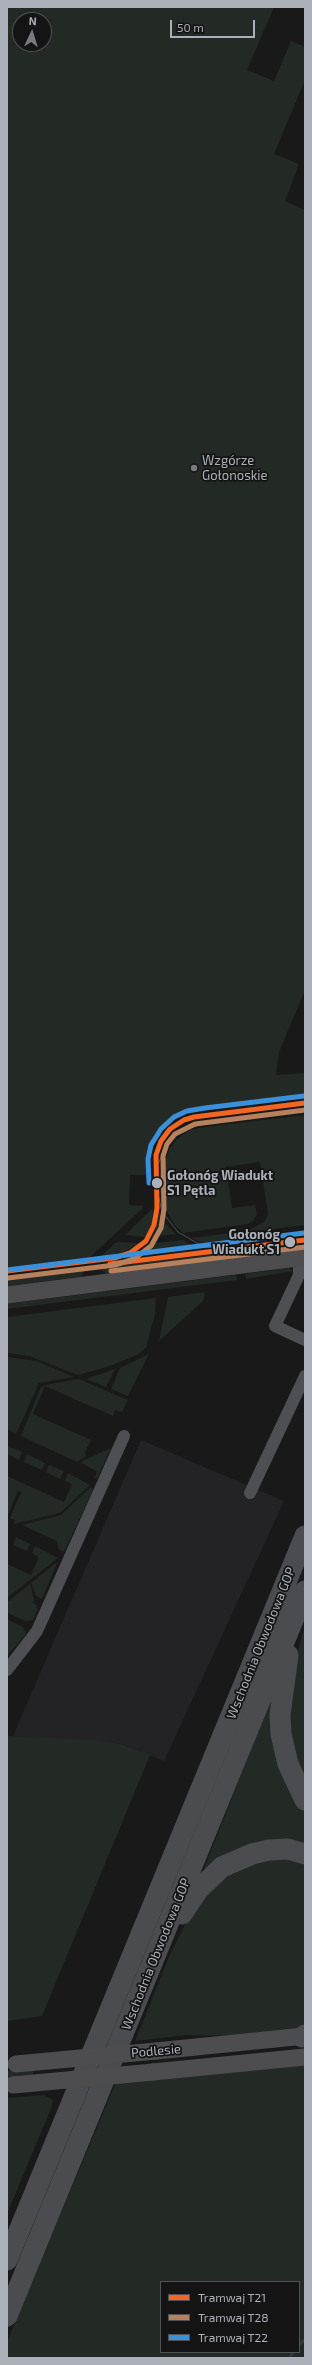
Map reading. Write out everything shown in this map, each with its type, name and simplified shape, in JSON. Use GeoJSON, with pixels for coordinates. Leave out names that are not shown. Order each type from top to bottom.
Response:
{"type":"FeatureCollection","features":[{"type":"Feature","properties":{"kind":"highway","name":"Wschodnia Obwodowa GOP"},"geometry":{"type":"LineString","coordinates":[[7,2260],[305,1536]]}},
{"type":"Feature","properties":{"kind":"highway","name":"Wschodnia Obwodowa GOP"},"geometry":{"type":"LineString","coordinates":[[7,2316],[305,1591]]}},
{"type":"Feature","properties":{"kind":"highway"},"geometry":{"type":"LineString","coordinates":[[295,1615],[282,1691],[281,1734],[288,1764],[305,1800]]}},
{"type":"Feature","properties":{"kind":"highway"},"geometry":{"type":"LineString","coordinates":[[158,1949],[198,1890],[222,1867],[252,1854],[269,1850],[288,1849],[305,1854]]}},
{"type":"Feature","properties":{"kind":"highway"},"geometry":{"type":"LineString","coordinates":[[7,2234],[32,2200]]}},
{"type":"Feature","properties":{"kind":"street"},"geometry":{"type":"LineString","coordinates":[[7,1295],[302,1258],[299,1274],[275,1326],[305,1340]]}},
{"type":"Feature","properties":{"kind":"street"},"geometry":{"type":"LineString","coordinates":[[250,1493],[305,1376]]}},
{"type":"Feature","properties":{"kind":"street"},"geometry":{"type":"LineString","coordinates":[[7,1670],[37,1631],[124,1436]]}},
{"type":"Feature","properties":{"kind":"street","name":"Podlesie"},"geometry":{"type":"LineString","coordinates":[[11,2065],[304,2036]]}},
{"type":"Feature","properties":{"kind":"street","name":"Podlesie"},"geometry":{"type":"LineString","coordinates":[[10,2086],[305,2058]]}},
{"type":"Feature","properties":{"kind":"shaded area"},"geometry":{"type":"Polygon","coordinates":[[[7,7],[274,7],[247,70],[274,81],[291,41],[305,47],[305,80],[274,154],[299,164],[285,201],[305,210],[305,990],[279,1052],[276,1075],[305,1073],[305,1094],[203,1107],[175,1116],[160,1127],[154,1135],[148,1154],[147,1175],[130,1175],[129,1205],[143,1206],[142,1209],[90,1257],[7,1268],[7,7]]]}},
{"type":"Feature","properties":{"kind":"shaded area"},"geometry":{"type":"Polygon","coordinates":[[[305,1115],[305,1225],[232,1234],[232,1240],[206,1244],[191,1238],[247,1231],[265,1221],[268,1214],[260,1162],[225,1167],[226,1173],[245,1171],[249,1174],[249,1176],[228,1179],[232,1208],[255,1205],[257,1214],[253,1221],[248,1224],[183,1233],[175,1226],[161,1201],[159,1177],[170,1148],[177,1139],[190,1130],[205,1127],[305,1115]]]}},
{"type":"Feature","properties":{"kind":"shaded area"},"geometry":{"type":"Polygon","coordinates":[[[153,1208],[152,1223],[145,1237],[125,1235],[153,1208]]]}},
{"type":"Feature","properties":{"kind":"shaded area"},"geometry":{"type":"Polygon","coordinates":[[[159,1212],[166,1224],[176,1234],[152,1237],[157,1226],[159,1212]]]}},
{"type":"Feature","properties":{"kind":"shaded area"},"geometry":{"type":"Polygon","coordinates":[[[183,1240],[191,1245],[138,1252],[147,1244],[183,1240]]]}},
{"type":"Feature","properties":{"kind":"shaded area"},"geometry":{"type":"Polygon","coordinates":[[[115,1243],[139,1243],[126,1251],[101,1257],[115,1243]]]}},
{"type":"Feature","properties":{"kind":"shaded area"},"geometry":{"type":"Polygon","coordinates":[[[234,1252],[234,1257],[107,1274],[98,1268],[234,1252]]]}},
{"type":"Feature","properties":{"kind":"shaded area"},"geometry":{"type":"Polygon","coordinates":[[[289,1268],[293,1271],[246,1279],[245,1274],[289,1268]]]}},
{"type":"Feature","properties":{"kind":"shaded area"},"geometry":{"type":"Polygon","coordinates":[[[86,1269],[80,1277],[7,1286],[7,1280],[86,1269]]]}},
{"type":"Feature","properties":{"kind":"shaded area"},"geometry":{"type":"Polygon","coordinates":[[[236,1275],[237,1280],[7,1309],[7,1304],[236,1275]]]}},
{"type":"Feature","properties":{"kind":"shaded area"},"geometry":{"type":"Polygon","coordinates":[[[205,1292],[203,1301],[159,1341],[168,1297],[205,1292]]]}},
{"type":"Feature","properties":{"kind":"shaded area"},"geometry":{"type":"Polygon","coordinates":[[[156,1298],[155,1314],[146,1348],[137,1355],[107,1367],[78,1375],[29,1356],[7,1353],[7,1317],[156,1298]]]}},
{"type":"Feature","properties":{"kind":"shaded area"},"geometry":{"type":"Polygon","coordinates":[[[149,1354],[128,1396],[111,1389],[120,1368],[149,1354]]]}},
{"type":"Feature","properties":{"kind":"shaded area"},"geometry":{"type":"Polygon","coordinates":[[[7,1357],[37,1361],[74,1377],[39,1383],[16,1434],[7,1429],[7,1357]]]}},
{"type":"Feature","properties":{"kind":"shaded area"},"geometry":{"type":"Polygon","coordinates":[[[115,1369],[106,1387],[86,1379],[115,1369]]]}},
{"type":"Feature","properties":{"kind":"shaded area"},"geometry":{"type":"Polygon","coordinates":[[[79,1379],[128,1400],[122,1412],[115,1410],[113,1416],[45,1386],[33,1414],[91,1440],[85,1452],[86,1456],[77,1462],[21,1436],[41,1387],[50,1384],[79,1379]]]}},
{"type":"Feature","properties":{"kind":"shaded area"},"geometry":{"type":"Polygon","coordinates":[[[141,1440],[284,1501],[164,1761],[121,1744],[13,1736],[141,1440]]]}},
{"type":"Feature","properties":{"kind":"shaded area"},"geometry":{"type":"Polygon","coordinates":[[[8,1446],[22,1452],[19,1460],[7,1454],[8,1446]]]}},
{"type":"Feature","properties":{"kind":"shaded area"},"geometry":{"type":"Polygon","coordinates":[[[111,1448],[97,1478],[95,1478],[97,1471],[81,1463],[82,1461],[111,1448]]]}},
{"type":"Feature","properties":{"kind":"shaded area"},"geometry":{"type":"Polygon","coordinates":[[[27,1454],[45,1463],[42,1470],[24,1462],[27,1454]]]}},
{"type":"Feature","properties":{"kind":"shaded area"},"geometry":{"type":"Polygon","coordinates":[[[49,1465],[64,1471],[60,1479],[46,1472],[49,1465]]]}},
{"type":"Feature","properties":{"kind":"shaded area"},"geometry":{"type":"Polygon","coordinates":[[[68,1473],[90,1485],[60,1513],[13,1524],[15,1520],[10,1518],[21,1492],[18,1491],[7,1517],[7,1476],[64,1502],[72,1484],[65,1481],[68,1473]]]}},
{"type":"Feature","properties":{"kind":"shaded area"},"geometry":{"type":"Polygon","coordinates":[[[91,1487],[93,1490],[64,1552],[59,1550],[57,1541],[22,1525],[61,1515],[91,1487]]]}},
{"type":"Feature","properties":{"kind":"shaded area"},"geometry":{"type":"Polygon","coordinates":[[[16,1537],[30,1544],[27,1551],[13,1545],[16,1537]]]}},
{"type":"Feature","properties":{"kind":"shaded area"},"geometry":{"type":"Polygon","coordinates":[[[35,1546],[58,1558],[7,1598],[7,1564],[31,1575],[39,1557],[32,1553],[35,1546]]]}},
{"type":"Feature","properties":{"kind":"shaded area"},"geometry":{"type":"Polygon","coordinates":[[[58,1561],[42,1599],[36,1596],[31,1583],[58,1561]]]}},
{"type":"Feature","properties":{"kind":"shaded area"},"geometry":{"type":"Polygon","coordinates":[[[30,1584],[34,1599],[33,1603],[37,1605],[36,1608],[38,1609],[33,1620],[26,1621],[7,1613],[7,1602],[30,1584]]]}},
{"type":"Feature","properties":{"kind":"shaded area"},"geometry":{"type":"Polygon","coordinates":[[[7,1619],[23,1627],[26,1634],[7,1656],[7,1619]]]}},
{"type":"Feature","properties":{"kind":"shaded area"},"geometry":{"type":"Polygon","coordinates":[[[305,1626],[305,1788],[287,1732],[293,1667],[305,1626]]]}},
{"type":"Feature","properties":{"kind":"shaded area"},"geometry":{"type":"Polygon","coordinates":[[[275,1689],[305,1808],[305,1848],[205,1871],[205,1866],[275,1689]]]}},
{"type":"Feature","properties":{"kind":"shaded area"},"geometry":{"type":"Polygon","coordinates":[[[7,1736],[93,1740],[121,1744],[150,1755],[42,2016],[7,2021],[7,1736]]]}},
{"type":"Feature","properties":{"kind":"shaded area"},"geometry":{"type":"Polygon","coordinates":[[[268,1856],[305,1861],[305,2028],[235,2036],[186,2035],[135,2041],[168,1959],[195,1904],[212,1883],[268,1856]]]}},
{"type":"Feature","properties":{"kind":"shaded area"},"geometry":{"type":"Polygon","coordinates":[[[305,2064],[305,2358],[7,2358],[7,2342],[116,2082],[305,2064]]]}},
{"type":"Feature","properties":{"kind":"shaded area"},"geometry":{"type":"Polygon","coordinates":[[[30,2069],[33,2071],[33,2075],[7,2080],[7,2071],[30,2069]]]}},
{"type":"Feature","properties":{"kind":"shaded area"},"geometry":{"type":"Polygon","coordinates":[[[44,2095],[53,2100],[52,2106],[7,2214],[7,2098],[44,2095]]]}},
{"type":"Feature","properties":{"kind":"waterway"},"geometry":{"type":"LineString","coordinates":[[300,2343],[305,2340]]}},
{"type":"Feature","properties":{"kind":"waterway"},"geometry":{"type":"LineString","coordinates":[[290,2358],[292,2353]]}},
{"type":"Feature","properties":{"kind":"tram line","name":"T22"},"geometry":{"type":"LineString","coordinates":[[149,1183],[148,1159],[151,1145],[161,1129],[174,1117],[187,1111],[205,1108],[304,1096]]}},
{"type":"Feature","properties":{"kind":"tram line","name":"T21"},"geometry":{"type":"LineString","coordinates":[[7,1271],[114,1258],[130,1253],[146,1241],[154,1225],[157,1208],[156,1155],[161,1141],[170,1129],[184,1120],[194,1117],[305,1103]]}},
{"type":"Feature","properties":{"kind":"tram line","name":"T28"},"geometry":{"type":"LineString","coordinates":[[8,1278],[115,1265],[134,1259],[151,1246],[161,1228],[164,1209],[163,1156],[167,1144],[175,1134],[195,1124],[305,1110]]}},
{"type":"Feature","properties":{"kind":"tram line"},"geometry":{"type":"LineString","coordinates":[[156,1181],[157,1167],[164,1150],[175,1136],[185,1129],[204,1124],[305,1111]]}},
{"type":"Feature","properties":{"kind":"tram line"},"geometry":{"type":"LineString","coordinates":[[156,1184],[162,1212],[178,1232],[204,1247],[230,1249]]}},
{"type":"Feature","properties":{"kind":"tram line","name":"T22"},"geometry":{"type":"LineString","coordinates":[[7,1270],[304,1233]]}},
{"type":"Feature","properties":{"kind":"tram line","name":"T21"},"geometry":{"type":"LineString","coordinates":[[110,1264],[305,1240]]}},
{"type":"Feature","properties":{"kind":"tram line","name":"T28"},"geometry":{"type":"LineString","coordinates":[[111,1271],[305,1247]]}},
{"type":"Feature","properties":{"kind":"place","name":"Wzgórze Gołonoskie"},"geometry":{"type":"Point","coordinates":[194,468]}},
{"type":"Feature","properties":{"kind":"place","name":"Gołonóg Wiadukt S1 Pętla"},"geometry":{"type":"Point","coordinates":[157,1183]}},
{"type":"Feature","properties":{"kind":"place","name":"Gołonóg Wiadukt S1"},"geometry":{"type":"Point","coordinates":[290,1242]}}]}
